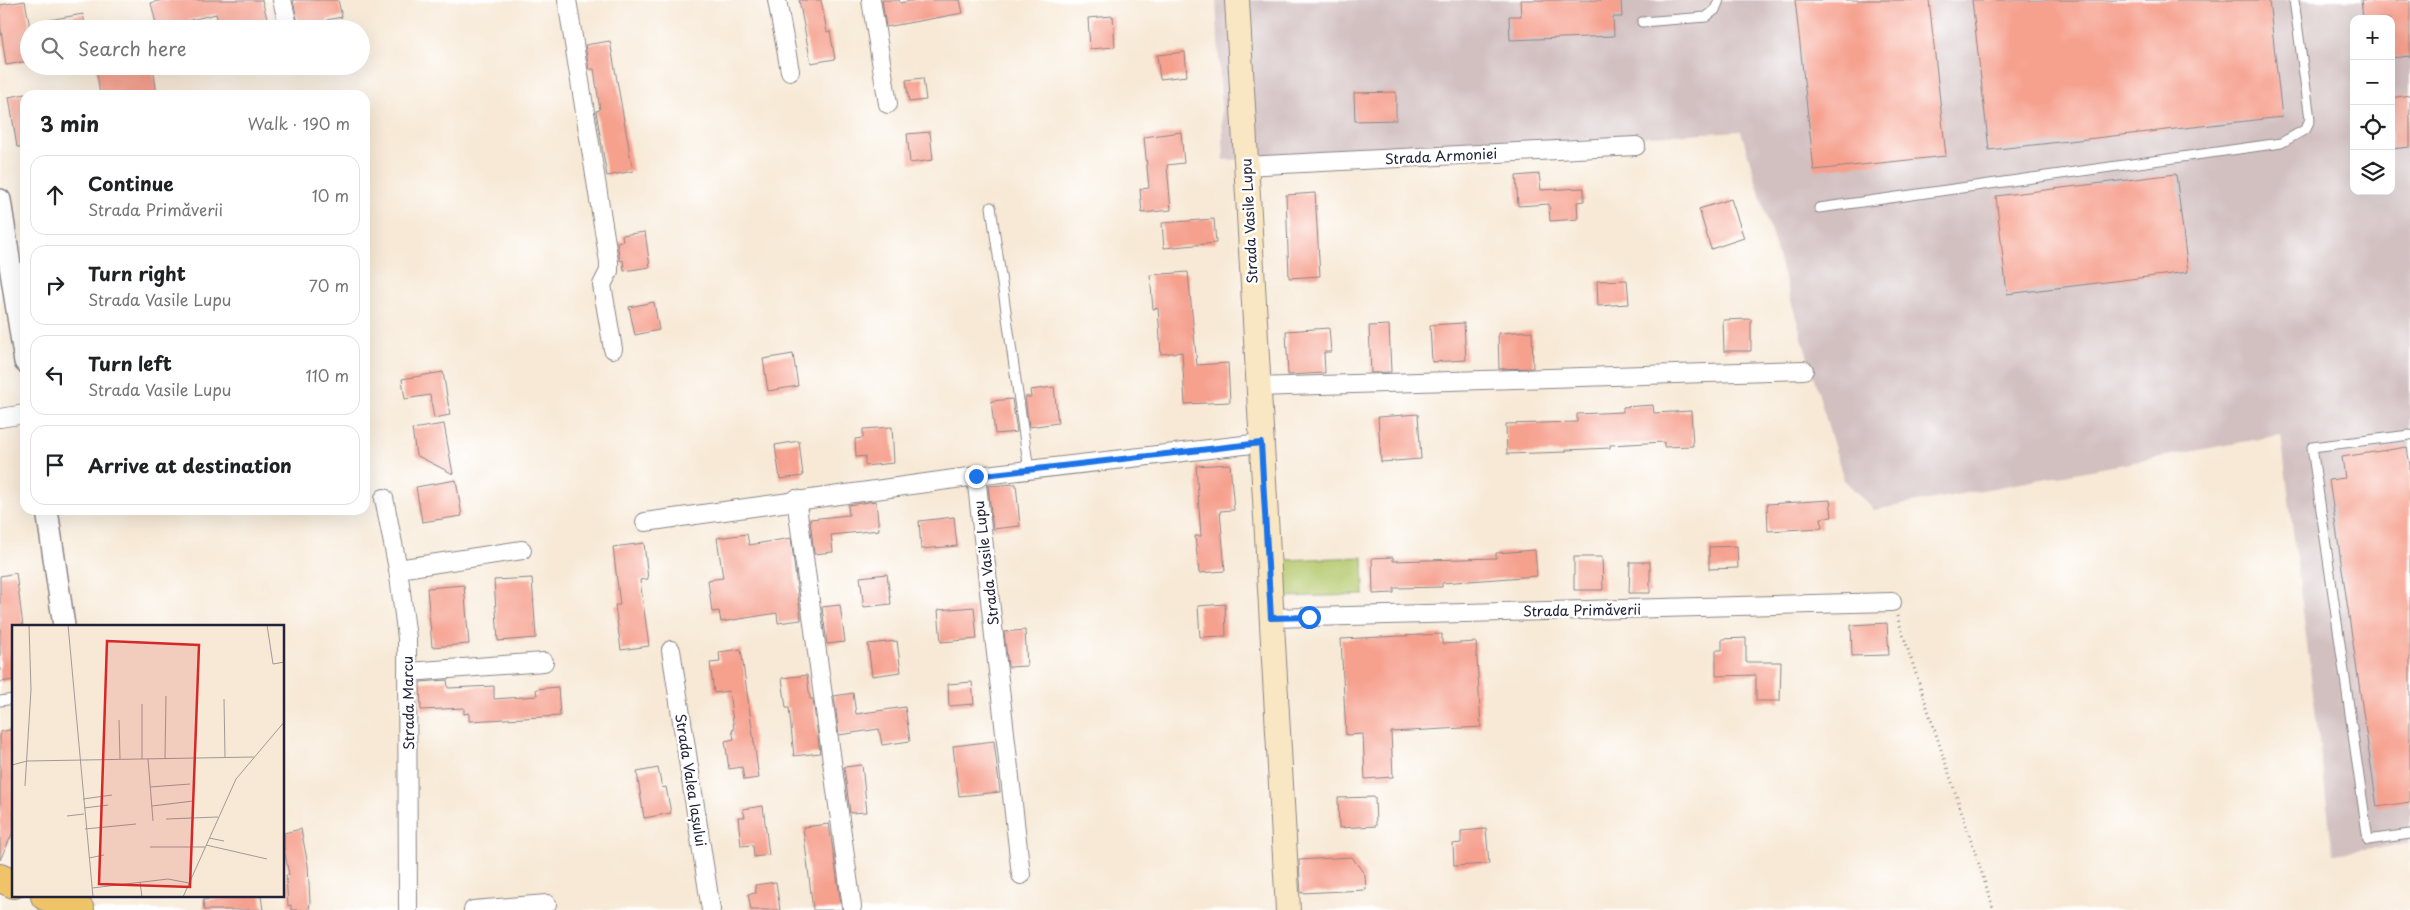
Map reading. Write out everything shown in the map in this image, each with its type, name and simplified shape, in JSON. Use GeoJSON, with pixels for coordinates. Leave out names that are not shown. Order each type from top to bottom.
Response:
{"type":"FeatureCollection","features":[{"type":"Feature","properties":{"kind":"main road","name":"Strada Vasile Lupu"},"geometry":{"type":"LineString","coordinates":[[1237,0],[1288,910]]}},
{"type":"Feature","properties":{"kind":"main road"},"geometry":{"type":"LineString","coordinates":[[0,878],[12,883]]}},
{"type":"Feature","properties":{"kind":"main road"},"geometry":{"type":"LineString","coordinates":[[42,899],[80,910]]}},
{"type":"Feature","properties":{"kind":"street"},"geometry":{"type":"LineString","coordinates":[[282,0],[287,20]]}},
{"type":"Feature","properties":{"kind":"street"},"geometry":{"type":"LineString","coordinates":[[567,0],[609,262],[609,271],[602,285],[614,350]]}},
{"type":"Feature","properties":{"kind":"street"},"geometry":{"type":"LineString","coordinates":[[777,0],[790,71]]}},
{"type":"Feature","properties":{"kind":"street"},"geometry":{"type":"LineString","coordinates":[[870,0],[888,104]]}},
{"type":"Feature","properties":{"kind":"street","name":"Strada Armoniei"},"geometry":{"type":"LineString","coordinates":[[1246,166],[1636,146]]}},
{"type":"Feature","properties":{"kind":"street"},"geometry":{"type":"LineString","coordinates":[[0,200],[20,330]]}},
{"type":"Feature","properties":{"kind":"street"},"geometry":{"type":"LineString","coordinates":[[1258,387],[1804,370]]}},
{"type":"Feature","properties":{"kind":"street"},"geometry":{"type":"LineString","coordinates":[[0,418],[20,415]]}},
{"type":"Feature","properties":{"kind":"street"},"geometry":{"type":"LineString","coordinates":[[645,522],[796,499],[1261,443]]}},
{"type":"Feature","properties":{"kind":"street","name":"Strada Vasile Lupu"},"geometry":{"type":"LineString","coordinates":[[976,476],[1022,875]]}},
{"type":"Feature","properties":{"kind":"street","name":"Strada Marcu"},"geometry":{"type":"LineString","coordinates":[[384,498],[398,569],[409,672],[408,910]]}},
{"type":"Feature","properties":{"kind":"street"},"geometry":{"type":"LineString","coordinates":[[796,499],[852,907]]}},
{"type":"Feature","properties":{"kind":"street"},"geometry":{"type":"LineString","coordinates":[[48,515],[64,625]]}},
{"type":"Feature","properties":{"kind":"street"},"geometry":{"type":"LineString","coordinates":[[398,569],[522,550]]}},
{"type":"Feature","properties":{"kind":"street","name":"Strada Primăverii"},"geometry":{"type":"LineString","coordinates":[[1271,618],[1892,602]]}},
{"type":"Feature","properties":{"kind":"street","name":"Strada Valea Iașului"},"geometry":{"type":"LineString","coordinates":[[671,650],[711,910]]}},
{"type":"Feature","properties":{"kind":"street"},"geometry":{"type":"LineString","coordinates":[[409,672],[544,662]]}},
{"type":"Feature","properties":{"kind":"street"},"geometry":{"type":"LineString","coordinates":[[473,910],[547,904]]}},
{"type":"Feature","properties":{"kind":"lane"},"geometry":{"type":"LineString","coordinates":[[1642,22],[1706,17],[1715,10],[1719,0]]}},
{"type":"Feature","properties":{"kind":"lane"},"geometry":{"type":"LineString","coordinates":[[1819,208],[2281,143],[2306,129],[2310,119],[2294,0]]}},
{"type":"Feature","properties":{"kind":"lane"},"geometry":{"type":"LineString","coordinates":[[991,207],[1029,470]]}},
{"type":"Feature","properties":{"kind":"lane"},"geometry":{"type":"LineString","coordinates":[[2410,435],[2312,447],[2368,840],[2410,834]]}},
{"type":"Feature","properties":{"kind":"path"},"geometry":{"type":"LineString","coordinates":[[1892,602],[1994,910]]}},
{"type":"Feature","properties":{"kind":"shaded area"},"geometry":{"type":"Polygon","coordinates":[[[1216,0],[2410,0],[2410,844],[2333,854],[2281,435],[1874,510],[1844,480],[1741,131],[1224,160],[1216,0]]]}},
{"type":"Feature","properties":{"kind":"green space"},"geometry":{"type":"Polygon","coordinates":[[[1363,557],[1364,595],[1285,597],[1283,560],[1363,557]]]}},
{"type":"Feature","properties":{"kind":"building"},"geometry":{"type":"Polygon","coordinates":[[[162,0],[262,0],[268,20],[218,20],[216,14],[191,20],[155,20],[151,3],[162,0]]]}},
{"type":"Feature","properties":{"kind":"building"},"geometry":{"type":"Polygon","coordinates":[[[293,0],[338,0],[342,17],[327,20],[297,20],[293,0]]]}},
{"type":"Feature","properties":{"kind":"building"},"geometry":{"type":"Polygon","coordinates":[[[799,0],[821,0],[827,32],[830,31],[835,59],[811,63],[799,0]]]}},
{"type":"Feature","properties":{"kind":"building"},"geometry":{"type":"Polygon","coordinates":[[[882,0],[899,0],[900,3],[916,0],[960,0],[963,13],[886,27],[882,0]]]}},
{"type":"Feature","properties":{"kind":"building"},"geometry":{"type":"Polygon","coordinates":[[[1520,0],[1621,0],[1622,17],[1613,17],[1614,36],[1510,40],[1509,16],[1521,16],[1520,0]]]}},
{"type":"Feature","properties":{"kind":"building"},"geometry":{"type":"Polygon","coordinates":[[[1795,0],[1929,0],[1946,156],[1814,170],[1795,0]]]}},
{"type":"Feature","properties":{"kind":"building"},"geometry":{"type":"Polygon","coordinates":[[[1972,0],[2269,0],[2282,117],[1989,150],[1972,0]]]}},
{"type":"Feature","properties":{"kind":"building"},"geometry":{"type":"Polygon","coordinates":[[[2361,0],[2410,0],[2410,56],[2395,58],[2395,15],[2363,15],[2361,0]]]}},
{"type":"Feature","properties":{"kind":"building"},"geometry":{"type":"Polygon","coordinates":[[[25,1],[29,20],[20,20],[20,63],[6,65],[0,23],[0,5],[25,1]]]}},
{"type":"Feature","properties":{"kind":"building"},"geometry":{"type":"Polygon","coordinates":[[[83,14],[84,20],[49,20],[83,14]]]}},
{"type":"Feature","properties":{"kind":"building"},"geometry":{"type":"Polygon","coordinates":[[[1113,16],[1115,47],[1090,49],[1088,18],[1113,16]]]}},
{"type":"Feature","properties":{"kind":"building"},"geometry":{"type":"Polygon","coordinates":[[[610,41],[633,171],[607,176],[596,111],[600,110],[594,69],[589,69],[585,45],[610,41]]]}},
{"type":"Feature","properties":{"kind":"building"},"geometry":{"type":"Polygon","coordinates":[[[1185,52],[1187,76],[1160,79],[1157,55],[1185,52]]]}},
{"type":"Feature","properties":{"kind":"building"},"geometry":{"type":"Polygon","coordinates":[[[97,75],[154,75],[156,90],[99,90],[97,75]]]}},
{"type":"Feature","properties":{"kind":"building"},"geometry":{"type":"Polygon","coordinates":[[[923,78],[926,100],[909,102],[906,80],[923,78]]]}},
{"type":"Feature","properties":{"kind":"building"},"geometry":{"type":"Polygon","coordinates":[[[1396,92],[1396,120],[1355,121],[1354,93],[1396,92]]]}},
{"type":"Feature","properties":{"kind":"building"},"geometry":{"type":"Polygon","coordinates":[[[20,95],[20,147],[17,147],[9,97],[20,95]]]}},
{"type":"Feature","properties":{"kind":"building"},"geometry":{"type":"Polygon","coordinates":[[[2410,95],[2410,147],[2395,149],[2395,97],[2410,95]]]}},
{"type":"Feature","properties":{"kind":"building"},"geometry":{"type":"Polygon","coordinates":[[[930,132],[933,160],[910,163],[907,134],[930,132]]]}},
{"type":"Feature","properties":{"kind":"building"},"geometry":{"type":"Polygon","coordinates":[[[1181,132],[1184,163],[1167,165],[1171,210],[1142,213],[1140,189],[1149,188],[1144,137],[1181,132]]]}},
{"type":"Feature","properties":{"kind":"building"},"geometry":{"type":"Polygon","coordinates":[[[1539,174],[1541,190],[1584,188],[1584,201],[1577,202],[1578,219],[1550,221],[1549,204],[1518,206],[1516,176],[1539,174]]]}},
{"type":"Feature","properties":{"kind":"building"},"geometry":{"type":"Polygon","coordinates":[[[2176,174],[2188,272],[2007,294],[1996,196],[2176,174]]]}},
{"type":"Feature","properties":{"kind":"building"},"geometry":{"type":"Polygon","coordinates":[[[1315,193],[1320,276],[1289,278],[1286,195],[1315,193]]]}},
{"type":"Feature","properties":{"kind":"building"},"geometry":{"type":"Polygon","coordinates":[[[1731,199],[1744,238],[1711,249],[1699,209],[1731,199]]]}},
{"type":"Feature","properties":{"kind":"building"},"geometry":{"type":"Polygon","coordinates":[[[1214,219],[1216,243],[1164,248],[1162,223],[1214,219]]]}},
{"type":"Feature","properties":{"kind":"building"},"geometry":{"type":"Polygon","coordinates":[[[645,232],[650,267],[624,271],[623,260],[620,261],[617,242],[623,241],[622,235],[645,232]]]}},
{"type":"Feature","properties":{"kind":"building"},"geometry":{"type":"Polygon","coordinates":[[[1188,272],[1197,365],[1228,363],[1230,402],[1185,404],[1182,352],[1161,354],[1158,308],[1153,309],[1150,275],[1188,272]]]}},
{"type":"Feature","properties":{"kind":"building"},"geometry":{"type":"Polygon","coordinates":[[[1627,280],[1629,304],[1598,306],[1597,281],[1627,280]]]}},
{"type":"Feature","properties":{"kind":"building"},"geometry":{"type":"Polygon","coordinates":[[[654,302],[659,330],[635,335],[629,307],[654,302]]]}},
{"type":"Feature","properties":{"kind":"building"},"geometry":{"type":"Polygon","coordinates":[[[1751,319],[1751,351],[1724,351],[1723,320],[1751,319]]]}},
{"type":"Feature","properties":{"kind":"building"},"geometry":{"type":"Polygon","coordinates":[[[1464,323],[1466,360],[1432,362],[1430,325],[1464,323]]]}},
{"type":"Feature","properties":{"kind":"building"},"geometry":{"type":"Polygon","coordinates":[[[1389,325],[1391,372],[1371,373],[1369,326],[1389,325]]]}},
{"type":"Feature","properties":{"kind":"building"},"geometry":{"type":"Polygon","coordinates":[[[1329,328],[1331,352],[1324,352],[1325,373],[1288,375],[1286,331],[1329,328]]]}},
{"type":"Feature","properties":{"kind":"building"},"geometry":{"type":"Polygon","coordinates":[[[1532,331],[1533,368],[1499,369],[1498,333],[1532,331]]]}},
{"type":"Feature","properties":{"kind":"building"},"geometry":{"type":"Polygon","coordinates":[[[793,354],[798,386],[768,391],[763,359],[793,354]]]}},
{"type":"Feature","properties":{"kind":"building"},"geometry":{"type":"Polygon","coordinates":[[[443,372],[450,415],[434,418],[430,395],[405,399],[402,379],[443,372]]]}},
{"type":"Feature","properties":{"kind":"building"},"geometry":{"type":"Polygon","coordinates":[[[1054,387],[1058,423],[1029,427],[1025,397],[1031,397],[1030,390],[1054,387]]]}},
{"type":"Feature","properties":{"kind":"building"},"geometry":{"type":"Polygon","coordinates":[[[1012,399],[1017,432],[995,434],[991,401],[1012,399]]]}},
{"type":"Feature","properties":{"kind":"building"},"geometry":{"type":"Polygon","coordinates":[[[1653,405],[1654,413],[1691,411],[1693,446],[1664,447],[1664,442],[1610,445],[1610,448],[1566,450],[1566,452],[1507,454],[1506,424],[1577,422],[1577,414],[1623,412],[1623,407],[1653,405]]]}},
{"type":"Feature","properties":{"kind":"building"},"geometry":{"type":"Polygon","coordinates":[[[1418,414],[1421,459],[1381,462],[1378,417],[1418,414]]]}},
{"type":"Feature","properties":{"kind":"building"},"geometry":{"type":"Polygon","coordinates":[[[444,424],[453,474],[416,455],[412,429],[444,424]]]}},
{"type":"Feature","properties":{"kind":"building"},"geometry":{"type":"Polygon","coordinates":[[[892,427],[894,463],[865,466],[865,456],[856,457],[855,439],[863,438],[863,429],[892,427]]]}},
{"type":"Feature","properties":{"kind":"building"},"geometry":{"type":"Polygon","coordinates":[[[799,441],[803,476],[780,479],[775,445],[799,441]]]}},
{"type":"Feature","properties":{"kind":"building"},"geometry":{"type":"Polygon","coordinates":[[[2407,447],[2410,466],[2410,802],[2377,807],[2329,480],[2345,478],[2342,457],[2407,447]]]}},
{"type":"Feature","properties":{"kind":"building"},"geometry":{"type":"Polygon","coordinates":[[[1230,464],[1234,510],[1220,511],[1225,571],[1199,573],[1195,536],[1201,536],[1196,466],[1230,464]]]}},
{"type":"Feature","properties":{"kind":"building"},"geometry":{"type":"Polygon","coordinates":[[[456,480],[462,516],[422,522],[416,487],[456,480]]]}},
{"type":"Feature","properties":{"kind":"building"},"geometry":{"type":"Polygon","coordinates":[[[1016,484],[1020,526],[993,529],[988,486],[1016,484]]]}},
{"type":"Feature","properties":{"kind":"building"},"geometry":{"type":"Polygon","coordinates":[[[1830,500],[1832,517],[1821,518],[1822,528],[1768,531],[1767,504],[1830,500]]]}},
{"type":"Feature","properties":{"kind":"building"},"geometry":{"type":"Polygon","coordinates":[[[876,501],[879,530],[831,535],[833,552],[814,554],[810,519],[849,515],[848,505],[876,501]]]}},
{"type":"Feature","properties":{"kind":"building"},"geometry":{"type":"Polygon","coordinates":[[[954,517],[957,546],[921,549],[919,521],[954,517]]]}},
{"type":"Feature","properties":{"kind":"building"},"geometry":{"type":"Polygon","coordinates":[[[747,534],[749,545],[791,538],[801,620],[778,623],[777,613],[721,622],[719,611],[712,612],[708,580],[723,578],[717,538],[747,534]]]}},
{"type":"Feature","properties":{"kind":"building"},"geometry":{"type":"Polygon","coordinates":[[[644,543],[648,579],[640,580],[649,646],[621,650],[615,605],[620,605],[613,547],[644,543]]]}},
{"type":"Feature","properties":{"kind":"building"},"geometry":{"type":"Polygon","coordinates":[[[1737,546],[1738,568],[1709,569],[1709,547],[1737,546]]]}},
{"type":"Feature","properties":{"kind":"building"},"geometry":{"type":"Polygon","coordinates":[[[1535,550],[1537,576],[1442,583],[1442,587],[1394,588],[1394,593],[1373,594],[1372,558],[1393,557],[1393,561],[1496,558],[1496,553],[1535,550]]]}},
{"type":"Feature","properties":{"kind":"building"},"geometry":{"type":"Polygon","coordinates":[[[1574,557],[1602,557],[1603,590],[1574,590],[1574,557]]]}},
{"type":"Feature","properties":{"kind":"building"},"geometry":{"type":"Polygon","coordinates":[[[1630,562],[1650,562],[1650,593],[1629,593],[1630,562]]]}},
{"type":"Feature","properties":{"kind":"building"},"geometry":{"type":"Polygon","coordinates":[[[16,573],[23,625],[12,625],[12,680],[0,682],[0,576],[16,573]]]}},
{"type":"Feature","properties":{"kind":"building"},"geometry":{"type":"Polygon","coordinates":[[[887,574],[891,604],[864,607],[860,577],[887,574]]]}},
{"type":"Feature","properties":{"kind":"building"},"geometry":{"type":"Polygon","coordinates":[[[532,578],[536,638],[498,641],[494,580],[532,578]]]}},
{"type":"Feature","properties":{"kind":"building"},"geometry":{"type":"Polygon","coordinates":[[[464,585],[469,644],[432,647],[427,588],[464,585]]]}},
{"type":"Feature","properties":{"kind":"building"},"geometry":{"type":"Polygon","coordinates":[[[1225,604],[1226,636],[1200,637],[1198,606],[1225,604]]]}},
{"type":"Feature","properties":{"kind":"building"},"geometry":{"type":"Polygon","coordinates":[[[840,605],[845,642],[827,644],[822,607],[840,605]]]}},
{"type":"Feature","properties":{"kind":"building"},"geometry":{"type":"Polygon","coordinates":[[[974,607],[977,639],[941,642],[938,610],[974,607]]]}},
{"type":"Feature","properties":{"kind":"building"},"geometry":{"type":"Polygon","coordinates":[[[1887,623],[1889,655],[1852,656],[1851,625],[1887,623]]]}},
{"type":"Feature","properties":{"kind":"building"},"geometry":{"type":"Polygon","coordinates":[[[1025,630],[1027,666],[1008,667],[1004,632],[1025,630]]]}},
{"type":"Feature","properties":{"kind":"building"},"geometry":{"type":"Polygon","coordinates":[[[1442,634],[1442,644],[1476,642],[1481,727],[1391,732],[1393,777],[1365,779],[1363,734],[1346,735],[1341,639],[1442,634]]]}},
{"type":"Feature","properties":{"kind":"building"},"geometry":{"type":"Polygon","coordinates":[[[1746,638],[1746,662],[1781,662],[1780,701],[1756,701],[1756,675],[1716,676],[1716,650],[1722,650],[1722,639],[1746,638]]]}},
{"type":"Feature","properties":{"kind":"building"},"geometry":{"type":"Polygon","coordinates":[[[897,641],[901,672],[872,676],[868,644],[897,641]]]}},
{"type":"Feature","properties":{"kind":"building"},"geometry":{"type":"Polygon","coordinates":[[[741,649],[759,778],[744,780],[742,767],[729,769],[725,741],[734,739],[732,730],[734,730],[729,691],[714,693],[710,663],[720,662],[719,652],[741,649]]]}},
{"type":"Feature","properties":{"kind":"building"},"geometry":{"type":"Polygon","coordinates":[[[807,675],[810,699],[813,699],[820,753],[794,756],[789,708],[786,708],[782,678],[807,675]]]}},
{"type":"Feature","properties":{"kind":"building"},"geometry":{"type":"Polygon","coordinates":[[[447,680],[448,688],[494,686],[494,699],[537,696],[536,689],[558,687],[560,716],[469,721],[469,713],[464,714],[464,708],[421,710],[420,682],[447,680]]]}},
{"type":"Feature","properties":{"kind":"building"},"geometry":{"type":"Polygon","coordinates":[[[972,682],[974,704],[949,706],[948,684],[972,682]]]}},
{"type":"Feature","properties":{"kind":"building"},"geometry":{"type":"Polygon","coordinates":[[[853,693],[856,714],[905,707],[910,741],[882,745],[879,729],[839,735],[834,696],[853,693]]]}},
{"type":"Feature","properties":{"kind":"building"},"geometry":{"type":"Polygon","coordinates":[[[12,729],[12,834],[0,860],[0,732],[12,729]]]}},
{"type":"Feature","properties":{"kind":"building"},"geometry":{"type":"Polygon","coordinates":[[[994,741],[1000,792],[959,796],[953,746],[994,741]]]}},
{"type":"Feature","properties":{"kind":"building"},"geometry":{"type":"Polygon","coordinates":[[[862,765],[867,812],[850,813],[844,767],[862,765]]]}},
{"type":"Feature","properties":{"kind":"building"},"geometry":{"type":"Polygon","coordinates":[[[658,768],[662,788],[666,787],[671,813],[644,818],[637,772],[658,768]]]}},
{"type":"Feature","properties":{"kind":"building"},"geometry":{"type":"Polygon","coordinates":[[[1375,797],[1376,826],[1339,828],[1338,798],[1375,797]]]}},
{"type":"Feature","properties":{"kind":"building"},"geometry":{"type":"Polygon","coordinates":[[[763,806],[769,855],[754,857],[753,845],[741,846],[738,817],[745,817],[743,809],[763,806]]]}},
{"type":"Feature","properties":{"kind":"building"},"geometry":{"type":"Polygon","coordinates":[[[829,824],[842,910],[813,910],[803,827],[829,824]]]}},
{"type":"Feature","properties":{"kind":"building"},"geometry":{"type":"Polygon","coordinates":[[[301,829],[308,865],[309,910],[291,910],[291,905],[288,906],[286,875],[289,875],[285,854],[285,833],[301,829]]]}},
{"type":"Feature","properties":{"kind":"building"},"geometry":{"type":"Polygon","coordinates":[[[1486,829],[1489,864],[1454,866],[1453,844],[1461,843],[1461,831],[1486,829]]]}},
{"type":"Feature","properties":{"kind":"building"},"geometry":{"type":"Polygon","coordinates":[[[1352,857],[1365,875],[1366,890],[1301,893],[1299,860],[1352,857]]]}},
{"type":"Feature","properties":{"kind":"building"},"geometry":{"type":"Polygon","coordinates":[[[776,882],[780,910],[751,910],[748,894],[756,893],[755,885],[776,882]]]}},
{"type":"Feature","properties":{"kind":"building"},"geometry":{"type":"Polygon","coordinates":[[[261,898],[263,910],[204,910],[203,900],[261,898]]]}},
{"type":"Feature","properties":{"kind":"route"},"geometry":{"type":"LineString","coordinates":[[976,476],[1261,443],[1271,618],[1309,617]]}}]}
